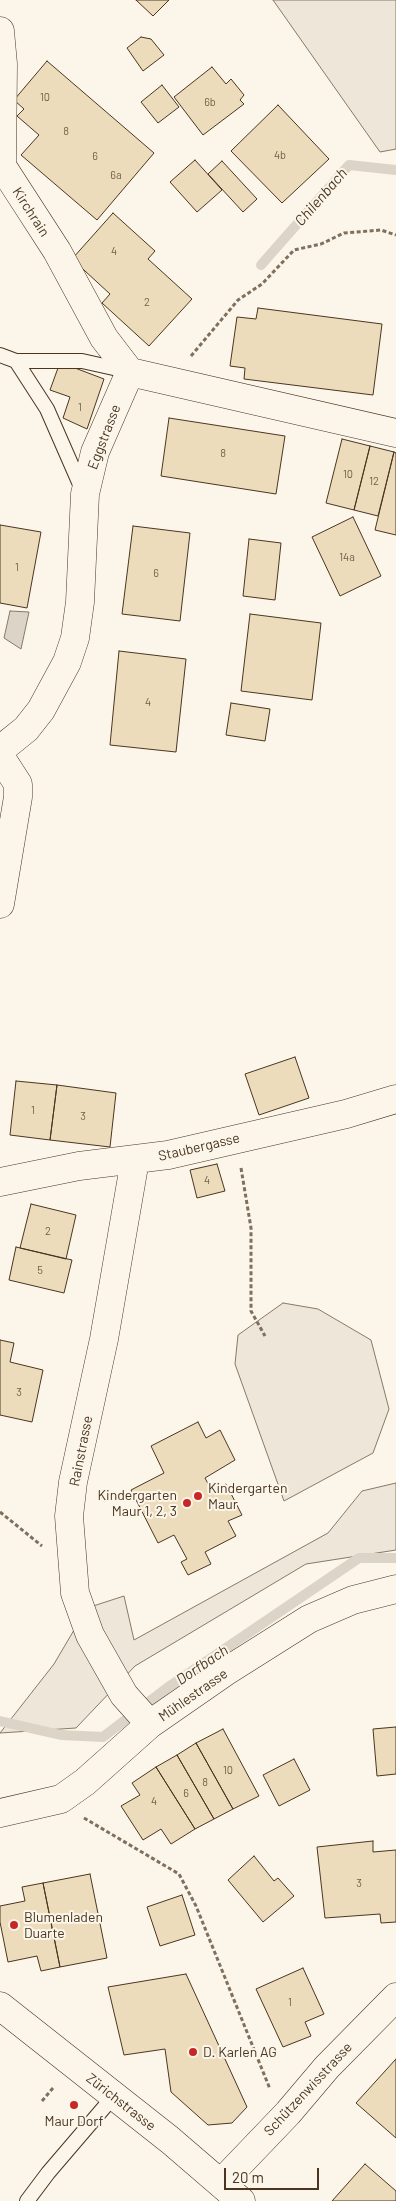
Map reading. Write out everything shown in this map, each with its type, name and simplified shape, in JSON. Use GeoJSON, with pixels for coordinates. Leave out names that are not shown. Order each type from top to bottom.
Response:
{"type":"FeatureCollection","features":[{"type":"Feature","properties":{"kind":"street","name":"Kirchrain"},"geometry":{"type":"LineString","coordinates":[[0,31],[3,64],[1,168],[57,251],[104,338],[130,372]]}},
{"type":"Feature","properties":{"kind":"street"},"geometry":{"type":"LineString","coordinates":[[130,372],[396,433]]}},
{"type":"Feature","properties":{"kind":"street","name":"Eggstrasse"},"geometry":{"type":"LineString","coordinates":[[0,750],[26,729],[41,710],[67,662],[75,638],[80,602],[85,494],[95,452],[130,372]]}},
{"type":"Feature","properties":{"kind":"street"},"geometry":{"type":"LineString","coordinates":[[0,756],[18,784],[18,797],[0,904]]}},
{"type":"Feature","properties":{"kind":"street","name":"Staubergasse"},"geometry":{"type":"LineString","coordinates":[[0,1182],[79,1166],[168,1155],[346,1114],[396,1099]]}},
{"type":"Feature","properties":{"kind":"street","name":"Rainstrasse"},"geometry":{"type":"LineString","coordinates":[[135,1160],[104,1340],[74,1482],[69,1516],[75,1593],[90,1635],[124,1694],[150,1724]]}},
{"type":"Feature","properties":{"kind":"street","name":"Mühlestrasse"},"geometry":{"type":"LineString","coordinates":[[0,1813],[61,1799],[85,1782],[150,1724],[225,1672],[309,1619],[352,1600],[396,1589]]}},
{"type":"Feature","properties":{"kind":"street","name":"Schützenwisstrasse"},"geometry":{"type":"LineString","coordinates":[[220,2183],[288,2113],[327,2067],[396,1997]]}},
{"type":"Feature","properties":{"kind":"street","name":"Zürichstrasse"},"geometry":{"type":"LineString","coordinates":[[2,2004],[113,2097],[170,2140],[241,2201]]}},
{"type":"Feature","properties":{"kind":"lane"},"geometry":{"type":"LineString","coordinates":[[0,355],[16,361],[82,360],[130,372]]}},
{"type":"Feature","properties":{"kind":"lane"},"geometry":{"type":"LineString","coordinates":[[16,361],[47,409],[85,494]]}},
{"type":"Feature","properties":{"kind":"lane"},"geometry":{"type":"LineString","coordinates":[[27,2201],[48,2173],[113,2097]]}},
{"type":"Feature","properties":{"kind":"path"},"geometry":{"type":"LineString","coordinates":[[183,383],[190,357],[238,300],[262,284],[294,250],[321,244],[344,233],[381,230],[396,235]]}},
{"type":"Feature","properties":{"kind":"path"},"geometry":{"type":"LineString","coordinates":[[236,1138],[251,1228],[251,1311],[265,1336]]}},
{"type":"Feature","properties":{"kind":"path"},"geometry":{"type":"LineString","coordinates":[[0,1512],[39,1546],[71,1547]]}},
{"type":"Feature","properties":{"kind":"path"},"geometry":{"type":"LineString","coordinates":[[61,1799],[90,1824],[179,1874],[196,1906],[272,2094]]}},
{"type":"Feature","properties":{"kind":"path"},"geometry":{"type":"LineString","coordinates":[[42,2101],[53,2088]]}},
{"type":"Feature","properties":{"kind":"shaded area"},"geometry":{"type":"Polygon","coordinates":[[[273,0],[396,0],[396,149],[380,152],[273,0]]]}},
{"type":"Feature","properties":{"kind":"shaded area"},"geometry":{"type":"Polygon","coordinates":[[[10,611],[29,612],[21,649],[4,638],[10,611]]]}},
{"type":"Feature","properties":{"kind":"shaded area"},"geometry":{"type":"Polygon","coordinates":[[[283,1303],[318,1309],[371,1340],[389,1409],[373,1453],[284,1501],[235,1364],[238,1335],[283,1303]]]}},
{"type":"Feature","properties":{"kind":"shaded area"},"geometry":{"type":"Polygon","coordinates":[[[396,1483],[396,1550],[306,1564],[135,1666],[76,1728],[0,1733],[54,1664],[87,1608],[124,1596],[134,1640],[328,1533],[362,1491],[396,1483]]]}},
{"type":"Feature","properties":{"kind":"building"},"geometry":{"type":"Polygon","coordinates":[[[136,0],[169,0],[153,16],[136,0]]]}},
{"type":"Feature","properties":{"kind":"building"},"geometry":{"type":"Polygon","coordinates":[[[141,37],[151,39],[164,55],[143,71],[127,48],[141,37]]]}},
{"type":"Feature","properties":{"kind":"building"},"geometry":{"type":"Polygon","coordinates":[[[47,61],[154,153],[97,220],[21,155],[39,135],[17,116],[24,109],[14,100],[47,61]]]}},
{"type":"Feature","properties":{"kind":"building"},"geometry":{"type":"Polygon","coordinates":[[[212,67],[226,84],[231,79],[244,95],[240,100],[244,104],[203,135],[174,97],[212,67]]]}},
{"type":"Feature","properties":{"kind":"building"},"geometry":{"type":"Polygon","coordinates":[[[162,85],[179,107],[158,123],[141,102],[162,85]]]}},
{"type":"Feature","properties":{"kind":"building"},"geometry":{"type":"Polygon","coordinates":[[[278,105],[329,159],[282,203],[231,151],[278,105]]]}},
{"type":"Feature","properties":{"kind":"building"},"geometry":{"type":"Polygon","coordinates":[[[195,160],[222,190],[197,212],[170,182],[195,160]]]}},
{"type":"Feature","properties":{"kind":"building"},"geometry":{"type":"Polygon","coordinates":[[[222,161],[257,199],[243,212],[208,174],[222,161]]]}},
{"type":"Feature","properties":{"kind":"building"},"geometry":{"type":"Polygon","coordinates":[[[113,213],[155,251],[148,259],[192,299],[149,346],[102,303],[110,294],[72,259],[113,213]]]}},
{"type":"Feature","properties":{"kind":"building"},"geometry":{"type":"Polygon","coordinates":[[[258,308],[382,324],[373,395],[244,379],[245,368],[230,366],[237,317],[256,319],[258,308]]]}},
{"type":"Feature","properties":{"kind":"building"},"geometry":{"type":"Polygon","coordinates":[[[58,368],[75,368],[104,379],[87,429],[63,418],[70,397],[50,390],[58,368]]]}},
{"type":"Feature","properties":{"kind":"building"},"geometry":{"type":"Polygon","coordinates":[[[169,418],[285,436],[276,494],[161,476],[169,418]]]}},
{"type":"Feature","properties":{"kind":"building"},"geometry":{"type":"Polygon","coordinates":[[[342,439],[370,446],[354,510],[326,503],[342,439]]]}},
{"type":"Feature","properties":{"kind":"building"},"geometry":{"type":"Polygon","coordinates":[[[370,446],[394,452],[378,516],[354,510],[370,446]]]}},
{"type":"Feature","properties":{"kind":"building"},"geometry":{"type":"Polygon","coordinates":[[[394,452],[396,453],[396,535],[375,530],[394,452]]]}},
{"type":"Feature","properties":{"kind":"building"},"geometry":{"type":"Polygon","coordinates":[[[353,517],[381,576],[340,596],[312,537],[353,517]]]}},
{"type":"Feature","properties":{"kind":"building"},"geometry":{"type":"Polygon","coordinates":[[[0,525],[41,532],[27,608],[0,603],[0,525]]]}},
{"type":"Feature","properties":{"kind":"building"},"geometry":{"type":"Polygon","coordinates":[[[133,526],[190,533],[180,621],[122,614],[133,526]]]}},
{"type":"Feature","properties":{"kind":"building"},"geometry":{"type":"Polygon","coordinates":[[[249,539],[281,543],[275,600],[243,596],[249,539]]]}},
{"type":"Feature","properties":{"kind":"building"},"geometry":{"type":"Polygon","coordinates":[[[250,614],[321,623],[312,700],[241,691],[250,614]]]}},
{"type":"Feature","properties":{"kind":"building"},"geometry":{"type":"Polygon","coordinates":[[[119,651],[186,659],[176,752],[110,745],[119,651]]]}},
{"type":"Feature","properties":{"kind":"building"},"geometry":{"type":"Polygon","coordinates":[[[231,703],[270,709],[265,741],[226,735],[231,703]]]}},
{"type":"Feature","properties":{"kind":"building"},"geometry":{"type":"Polygon","coordinates":[[[295,1057],[309,1098],[259,1115],[245,1074],[295,1057]]]}},
{"type":"Feature","properties":{"kind":"building"},"geometry":{"type":"Polygon","coordinates":[[[16,1081],[57,1085],[50,1140],[10,1135],[16,1081]]]}},
{"type":"Feature","properties":{"kind":"building"},"geometry":{"type":"Polygon","coordinates":[[[57,1085],[116,1093],[110,1147],[50,1140],[57,1085]]]}},
{"type":"Feature","properties":{"kind":"building"},"geometry":{"type":"Polygon","coordinates":[[[217,1164],[225,1191],[197,1198],[190,1170],[217,1164]]]}},
{"type":"Feature","properties":{"kind":"building"},"geometry":{"type":"Polygon","coordinates":[[[31,1204],[76,1215],[66,1259],[20,1248],[31,1204]]]}},
{"type":"Feature","properties":{"kind":"building"},"geometry":{"type":"Polygon","coordinates":[[[16,1247],[72,1260],[64,1293],[9,1280],[16,1247]]]}},
{"type":"Feature","properties":{"kind":"building"},"geometry":{"type":"Polygon","coordinates":[[[0,1340],[14,1343],[10,1362],[43,1370],[32,1422],[0,1415],[0,1340]]]}},
{"type":"Feature","properties":{"kind":"building","name":"Kindergarten Maur 1, 2, 3"},"geometry":{"type":"Polygon","coordinates":[[[198,1422],[206,1438],[220,1430],[235,1460],[205,1478],[212,1491],[226,1484],[242,1515],[228,1521],[236,1536],[205,1552],[211,1564],[188,1575],[181,1562],[187,1559],[174,1535],[158,1543],[131,1490],[164,1473],[151,1446],[198,1422]]]}},
{"type":"Feature","properties":{"kind":"building"},"geometry":{"type":"Polygon","coordinates":[[[396,1727],[396,1774],[377,1776],[373,1729],[396,1727]]]}},
{"type":"Feature","properties":{"kind":"building"},"geometry":{"type":"Polygon","coordinates":[[[223,1729],[259,1796],[233,1809],[196,1743],[223,1729]]]}},
{"type":"Feature","properties":{"kind":"building"},"geometry":{"type":"Polygon","coordinates":[[[196,1743],[233,1809],[214,1819],[177,1755],[196,1743]]]}},
{"type":"Feature","properties":{"kind":"building"},"geometry":{"type":"Polygon","coordinates":[[[177,1755],[214,1819],[195,1829],[156,1767],[177,1755]]]}},
{"type":"Feature","properties":{"kind":"building"},"geometry":{"type":"Polygon","coordinates":[[[294,1759],[310,1790],[279,1806],[263,1775],[294,1759]]]}},
{"type":"Feature","properties":{"kind":"building"},"geometry":{"type":"Polygon","coordinates":[[[156,1767],[195,1829],[171,1844],[161,1829],[143,1840],[121,1806],[140,1795],[132,1783],[156,1767]]]}},
{"type":"Feature","properties":{"kind":"building"},"geometry":{"type":"Polygon","coordinates":[[[373,1841],[373,1852],[396,1850],[396,1922],[381,1923],[380,1914],[325,1918],[317,1847],[373,1841]]]}},
{"type":"Feature","properties":{"kind":"building"},"geometry":{"type":"Polygon","coordinates":[[[254,1856],[274,1881],[278,1878],[294,1896],[263,1922],[228,1880],[254,1856]]]}},
{"type":"Feature","properties":{"kind":"building"},"geometry":{"type":"Polygon","coordinates":[[[90,1874],[107,1958],[60,1967],[43,1883],[90,1874]]]}},
{"type":"Feature","properties":{"kind":"building"},"geometry":{"type":"Polygon","coordinates":[[[43,1883],[60,1967],[41,1971],[37,1956],[8,1962],[0,1922],[0,1906],[25,1901],[22,1887],[43,1883]]]}},
{"type":"Feature","properties":{"kind":"building"},"geometry":{"type":"Polygon","coordinates":[[[182,1895],[195,1935],[160,1946],[147,1907],[182,1895]]]}},
{"type":"Feature","properties":{"kind":"building"},"geometry":{"type":"Polygon","coordinates":[[[303,1968],[324,2014],[305,2022],[311,2036],[283,2047],[256,1989],[303,1968]]]}},
{"type":"Feature","properties":{"kind":"building","name":"D. Karlen AG"},"geometry":{"type":"Polygon","coordinates":[[[186,1974],[247,2107],[232,2123],[208,2125],[171,2092],[165,2049],[124,2055],[108,1987],[186,1974]]]}},
{"type":"Feature","properties":{"kind":"building"},"geometry":{"type":"Polygon","coordinates":[[[396,2059],[396,2138],[356,2103],[396,2059]]]}},
{"type":"Feature","properties":{"kind":"building"},"geometry":{"type":"Polygon","coordinates":[[[365,2164],[396,2191],[396,2201],[332,2201],[365,2164]]]}},
{"type":"Feature","properties":{"kind":"waterway","name":"Chilenbach"},"geometry":{"type":"LineString","coordinates":[[261,265],[349,165],[396,170]]}},
{"type":"Feature","properties":{"kind":"waterway","name":"Dorfbach"},"geometry":{"type":"LineString","coordinates":[[0,1721],[61,1735],[103,1737],[167,1688],[359,1558],[396,1558]]}},
{"type":"Feature","properties":{"kind":"place","name":"Kindergarten Maur"},"geometry":{"type":"Point","coordinates":[198,1496]}},
{"type":"Feature","properties":{"kind":"place","name":"Kindergarten Maur 1, 2, 3"},"geometry":{"type":"Point","coordinates":[187,1503]}},
{"type":"Feature","properties":{"kind":"place","name":"Blumenladen Duarte"},"geometry":{"type":"Point","coordinates":[14,1925]}},
{"type":"Feature","properties":{"kind":"place","name":"D. Karlen AG"},"geometry":{"type":"Point","coordinates":[193,2052]}},
{"type":"Feature","properties":{"kind":"place","name":"Maur Dorf"},"geometry":{"type":"Point","coordinates":[74,2105]}}]}
